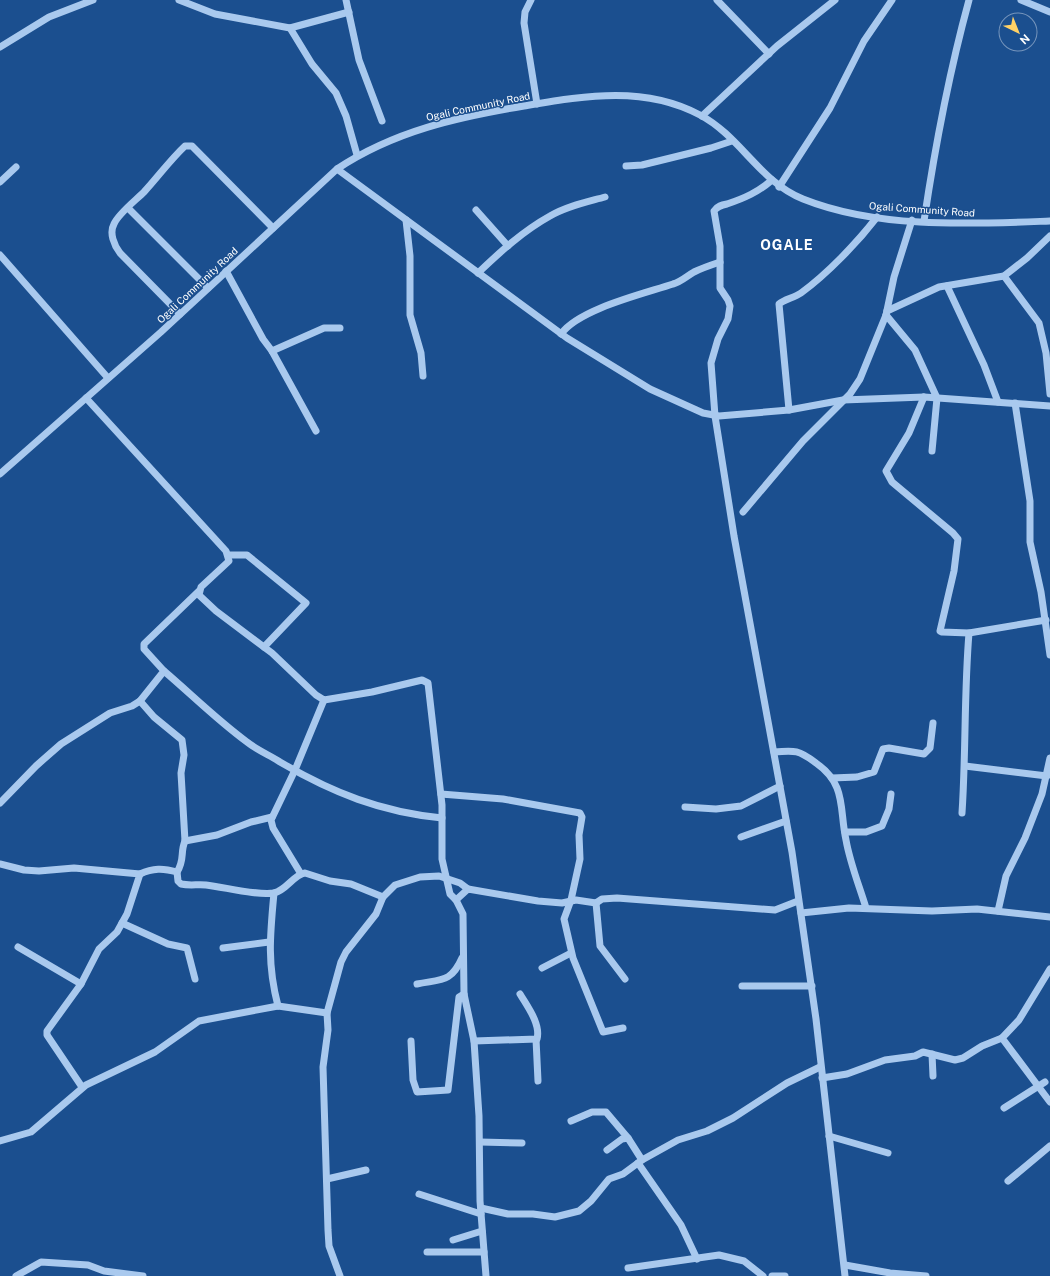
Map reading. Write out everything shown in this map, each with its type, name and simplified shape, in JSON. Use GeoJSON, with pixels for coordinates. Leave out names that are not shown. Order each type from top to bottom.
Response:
{"type":"FeatureCollection","features":[{"type":"Feature","properties":{"kind":"street"},"geometry":{"type":"LineString","coordinates":[[0,47],[49,17],[93,0]]}},
{"type":"Feature","properties":{"kind":"street"},"geometry":{"type":"LineString","coordinates":[[179,0],[214,14],[290,28],[349,12]]}},
{"type":"Feature","properties":{"kind":"street"},"geometry":{"type":"LineString","coordinates":[[346,0],[359,60],[382,121]]}},
{"type":"Feature","properties":{"kind":"street"},"geometry":{"type":"LineString","coordinates":[[531,0],[525,12],[524,23],[537,104]]}},
{"type":"Feature","properties":{"kind":"street"},"geometry":{"type":"LineString","coordinates":[[717,0],[769,54]]}},
{"type":"Feature","properties":{"kind":"street"},"geometry":{"type":"LineString","coordinates":[[702,116],[769,54],[834,0]]}},
{"type":"Feature","properties":{"kind":"street"},"geometry":{"type":"LineString","coordinates":[[779,186],[830,108],[864,41],[892,0]]}},
{"type":"Feature","properties":{"kind":"street"},"geometry":{"type":"LineString","coordinates":[[924,221],[935,151],[957,44],[969,0]]}},
{"type":"Feature","properties":{"kind":"street"},"geometry":{"type":"LineString","coordinates":[[1021,0],[1050,12]]}},
{"type":"Feature","properties":{"kind":"street"},"geometry":{"type":"LineString","coordinates":[[290,28],[312,64],[336,93],[346,116],[357,156]]}},
{"type":"Feature","properties":{"kind":"street","name":"Ogali Community Road"},"geometry":{"type":"LineString","coordinates":[[0,474],[180,314],[337,169],[357,156],[402,134],[456,119],[588,96],[634,96],[670,102],[702,116],[711,122],[779,186],[802,199],[829,208],[877,217],[924,221],[1050,221]]}},
{"type":"Feature","properties":{"kind":"street"},"geometry":{"type":"LineString","coordinates":[[626,166],[642,165],[711,148],[732,141]]}},
{"type":"Feature","properties":{"kind":"street"},"geometry":{"type":"LineString","coordinates":[[180,314],[116,248],[113,241],[113,225],[178,152],[185,146],[189,145],[273,228]]}},
{"type":"Feature","properties":{"kind":"street"},"geometry":{"type":"LineString","coordinates":[[0,182],[16,167]]}},
{"type":"Feature","properties":{"kind":"street"},"geometry":{"type":"LineString","coordinates":[[337,169],[561,334],[650,389],[693,410],[715,416],[789,410],[843,400],[924,397],[1050,406]]}},
{"type":"Feature","properties":{"kind":"street"},"geometry":{"type":"LineString","coordinates":[[772,180],[758,191],[745,198],[715,208],[714,211],[720,246],[720,288],[730,306],[728,319],[718,339],[711,363],[715,416],[734,536],[792,852],[798,902],[812,986],[839,1231],[845,1265],[845,1276]]}},
{"type":"Feature","properties":{"kind":"street"},"geometry":{"type":"LineString","coordinates":[[478,273],[508,246],[551,215],[605,197]]}},
{"type":"Feature","properties":{"kind":"street"},"geometry":{"type":"LineString","coordinates":[[128,208],[208,288]]}},
{"type":"Feature","properties":{"kind":"street"},"geometry":{"type":"LineString","coordinates":[[476,210],[508,246]]}},
{"type":"Feature","properties":{"kind":"street"},"geometry":{"type":"LineString","coordinates":[[789,410],[779,304],[798,295],[811,285],[877,217]]}},
{"type":"Feature","properties":{"kind":"street"},"geometry":{"type":"LineString","coordinates":[[406,220],[410,256],[410,314],[421,353],[423,376]]}},
{"type":"Feature","properties":{"kind":"street"},"geometry":{"type":"LineString","coordinates":[[743,512],[804,441],[850,394],[860,379],[886,313],[894,278],[912,220]]}},
{"type":"Feature","properties":{"kind":"street"},"geometry":{"type":"LineString","coordinates":[[886,313],[934,289],[1004,276],[1027,258],[1050,236]]}},
{"type":"Feature","properties":{"kind":"street"},"geometry":{"type":"LineString","coordinates":[[0,255],[108,378]]}},
{"type":"Feature","properties":{"kind":"street"},"geometry":{"type":"LineString","coordinates":[[561,334],[570,324],[598,310],[650,290],[681,281],[693,272],[720,262]]}},
{"type":"Feature","properties":{"kind":"street"},"geometry":{"type":"LineString","coordinates":[[226,271],[255,326],[272,350],[316,431]]}},
{"type":"Feature","properties":{"kind":"street"},"geometry":{"type":"LineString","coordinates":[[1004,276],[1039,323],[1049,366],[1050,394]]}},
{"type":"Feature","properties":{"kind":"street"},"geometry":{"type":"LineString","coordinates":[[947,286],[984,365],[998,402]]}},
{"type":"Feature","properties":{"kind":"street"},"geometry":{"type":"LineString","coordinates":[[886,313],[914,350],[937,398],[932,451]]}},
{"type":"Feature","properties":{"kind":"street"},"geometry":{"type":"LineString","coordinates":[[272,350],[324,328],[340,328]]}},
{"type":"Feature","properties":{"kind":"street"},"geometry":{"type":"LineString","coordinates":[[924,397],[909,434],[886,471],[892,482],[953,533],[958,539],[954,571],[940,629],[942,632],[969,633],[1046,620]]}},
{"type":"Feature","properties":{"kind":"street"},"geometry":{"type":"LineString","coordinates":[[86,398],[228,555],[229,561],[224,567],[144,644],[144,649],[164,671],[246,741],[295,770],[337,793],[357,800],[399,812],[442,818]]}},
{"type":"Feature","properties":{"kind":"street"},"geometry":{"type":"LineString","coordinates":[[1014,403],[1029,495],[1030,542],[1046,620],[1050,655]]}},
{"type":"Feature","properties":{"kind":"street"},"geometry":{"type":"LineString","coordinates":[[228,555],[247,555],[306,603],[264,647]]}},
{"type":"Feature","properties":{"kind":"street"},"geometry":{"type":"LineString","coordinates":[[199,591],[199,595],[216,611],[264,647],[324,700]]}},
{"type":"Feature","properties":{"kind":"street"},"geometry":{"type":"LineString","coordinates":[[962,813],[965,766],[965,679],[969,633]]}},
{"type":"Feature","properties":{"kind":"street"},"geometry":{"type":"LineString","coordinates":[[0,803],[36,766],[61,744],[110,713],[132,706],[140,701],[164,671]]}},
{"type":"Feature","properties":{"kind":"street"},"geometry":{"type":"LineString","coordinates":[[324,700],[372,692],[422,680],[425,681],[429,689],[441,794],[442,859],[450,894],[456,900],[463,914],[464,994],[474,1041],[480,1142],[482,1231],[486,1276]]}},
{"type":"Feature","properties":{"kind":"street"},"geometry":{"type":"LineString","coordinates":[[301,874],[271,823],[272,817],[295,770],[324,700]]}},
{"type":"Feature","properties":{"kind":"street"},"geometry":{"type":"LineString","coordinates":[[140,701],[154,716],[182,740],[184,755],[181,773],[185,840],[182,847],[182,865],[177,872],[178,881],[181,884],[206,885],[245,891],[274,893],[288,886],[301,874],[305,873],[330,881],[351,884],[383,897]]}},
{"type":"Feature","properties":{"kind":"street"},"geometry":{"type":"LineString","coordinates":[[832,778],[857,777],[874,772],[883,749],[889,748],[924,754],[930,748],[933,723]]}},
{"type":"Feature","properties":{"kind":"street"},"geometry":{"type":"LineString","coordinates":[[774,752],[800,751],[826,770],[832,778],[841,799],[848,850],[866,908]]}},
{"type":"Feature","properties":{"kind":"street"},"geometry":{"type":"LineString","coordinates":[[998,911],[1006,876],[1035,813],[1047,776],[1050,758]]}},
{"type":"Feature","properties":{"kind":"street"},"geometry":{"type":"LineString","coordinates":[[965,766],[1047,776]]}},
{"type":"Feature","properties":{"kind":"street"},"geometry":{"type":"LineString","coordinates":[[685,807],[716,809],[741,806],[780,786]]}},
{"type":"Feature","properties":{"kind":"street"},"geometry":{"type":"LineString","coordinates":[[441,794],[503,799],[580,813],[582,818],[579,835],[580,859],[571,900],[564,919],[571,953],[603,1032],[623,1028]]}},
{"type":"Feature","properties":{"kind":"street"},"geometry":{"type":"LineString","coordinates":[[846,832],[866,832],[882,826],[889,809],[891,794]]}},
{"type":"Feature","properties":{"kind":"street"},"geometry":{"type":"LineString","coordinates":[[185,840],[217,835],[252,822],[272,817]]}},
{"type":"Feature","properties":{"kind":"street"},"geometry":{"type":"LineString","coordinates":[[741,837],[786,821]]}},
{"type":"Feature","properties":{"kind":"street"},"geometry":{"type":"LineString","coordinates":[[0,864],[39,872],[74,868],[140,874],[155,868],[177,872]]}},
{"type":"Feature","properties":{"kind":"street"},"geometry":{"type":"LineString","coordinates":[[82,1087],[47,1033],[48,1029],[81,984],[99,949],[114,936],[122,923],[129,909],[140,874]]}},
{"type":"Feature","properties":{"kind":"street"},"geometry":{"type":"LineString","coordinates":[[340,1276],[329,1246],[323,1067],[328,1030],[327,1013],[341,962],[346,952],[376,914],[383,897],[395,886],[416,878],[439,876],[460,883],[468,889],[538,901],[562,903],[571,900],[596,903],[602,899],[617,898],[775,910],[798,902]]}},
{"type":"Feature","properties":{"kind":"street"},"geometry":{"type":"LineString","coordinates":[[456,900],[468,889]]}},
{"type":"Feature","properties":{"kind":"street"},"geometry":{"type":"LineString","coordinates":[[274,893],[269,942],[272,980],[278,1006]]}},
{"type":"Feature","properties":{"kind":"street"},"geometry":{"type":"LineString","coordinates":[[596,903],[600,946],[625,979]]}},
{"type":"Feature","properties":{"kind":"street"},"geometry":{"type":"LineString","coordinates":[[801,913],[830,908],[902,910],[965,909],[1050,917]]}},
{"type":"Feature","properties":{"kind":"street"},"geometry":{"type":"LineString","coordinates":[[122,923],[168,944],[187,948],[195,979]]}},
{"type":"Feature","properties":{"kind":"street"},"geometry":{"type":"LineString","coordinates":[[223,948],[269,942]]}},
{"type":"Feature","properties":{"kind":"street"},"geometry":{"type":"LineString","coordinates":[[18,947],[81,984]]}},
{"type":"Feature","properties":{"kind":"street"},"geometry":{"type":"LineString","coordinates":[[542,968],[571,953]]}},
{"type":"Feature","properties":{"kind":"street"},"geometry":{"type":"LineString","coordinates":[[417,984],[452,976],[457,970],[464,954]]}},
{"type":"Feature","properties":{"kind":"street"},"geometry":{"type":"LineString","coordinates":[[822,1078],[847,1074],[885,1060],[915,1056],[923,1052],[955,1060],[963,1058],[982,1046],[1002,1038],[1019,1020],[1050,969]]}},
{"type":"Feature","properties":{"kind":"street"},"geometry":{"type":"LineString","coordinates":[[742,986],[812,986]]}},
{"type":"Feature","properties":{"kind":"street"},"geometry":{"type":"LineString","coordinates":[[411,1041],[413,1080],[417,1092],[448,1090],[459,997],[464,994]]}},
{"type":"Feature","properties":{"kind":"street"},"geometry":{"type":"LineString","coordinates":[[520,994],[529,1009],[539,1032],[536,1039],[538,1081]]}},
{"type":"Feature","properties":{"kind":"street"},"geometry":{"type":"LineString","coordinates":[[0,1141],[26,1134],[35,1129],[82,1087],[155,1052],[199,1021],[278,1006],[327,1013]]}},
{"type":"Feature","properties":{"kind":"street"},"geometry":{"type":"LineString","coordinates":[[1002,1038],[1042,1084],[1050,1102]]}},
{"type":"Feature","properties":{"kind":"street"},"geometry":{"type":"LineString","coordinates":[[474,1041],[536,1039]]}},
{"type":"Feature","properties":{"kind":"street"},"geometry":{"type":"LineString","coordinates":[[932,1054],[933,1076]]}},
{"type":"Feature","properties":{"kind":"street"},"geometry":{"type":"LineString","coordinates":[[419,1194],[481,1211],[508,1214],[533,1214],[555,1217],[579,1211],[591,1201],[609,1179],[623,1174],[640,1161],[678,1140],[707,1131],[733,1118],[787,1083],[820,1067]]}},
{"type":"Feature","properties":{"kind":"street"},"geometry":{"type":"LineString","coordinates":[[1004,1108],[1042,1084]]}},
{"type":"Feature","properties":{"kind":"street"},"geometry":{"type":"LineString","coordinates":[[571,1122],[592,1112],[606,1112],[628,1138],[640,1161],[681,1225],[697,1259]]}},
{"type":"Feature","properties":{"kind":"street"},"geometry":{"type":"LineString","coordinates":[[828,1136],[888,1153]]}},
{"type":"Feature","properties":{"kind":"street"},"geometry":{"type":"LineString","coordinates":[[607,1150],[622,1139],[628,1138]]}},
{"type":"Feature","properties":{"kind":"street"},"geometry":{"type":"LineString","coordinates":[[480,1142],[522,1143]]}},
{"type":"Feature","properties":{"kind":"street"},"geometry":{"type":"LineString","coordinates":[[1008,1181],[1050,1146]]}},
{"type":"Feature","properties":{"kind":"street"},"geometry":{"type":"LineString","coordinates":[[327,1179],[366,1170]]}},
{"type":"Feature","properties":{"kind":"street"},"geometry":{"type":"LineString","coordinates":[[453,1240],[482,1231]]}},
{"type":"Feature","properties":{"kind":"street"},"geometry":{"type":"LineString","coordinates":[[427,1252],[484,1252]]}},
{"type":"Feature","properties":{"kind":"street"},"geometry":{"type":"LineString","coordinates":[[628,1268],[719,1255],[729,1256],[744,1261],[763,1276]]}},
{"type":"Feature","properties":{"kind":"street"},"geometry":{"type":"LineString","coordinates":[[16,1276],[41,1262],[88,1265],[104,1270],[143,1276]]}},
{"type":"Feature","properties":{"kind":"street"},"geometry":{"type":"LineString","coordinates":[[845,1265],[890,1273],[926,1276]]}},
{"type":"Feature","properties":{"kind":"street"},"geometry":{"type":"LineString","coordinates":[[772,1276],[785,1276]]}},
{"type":"Feature","properties":{"kind":"district","name":"OGALE"},"geometry":{"type":"Point","coordinates":[787,245]}}]}
